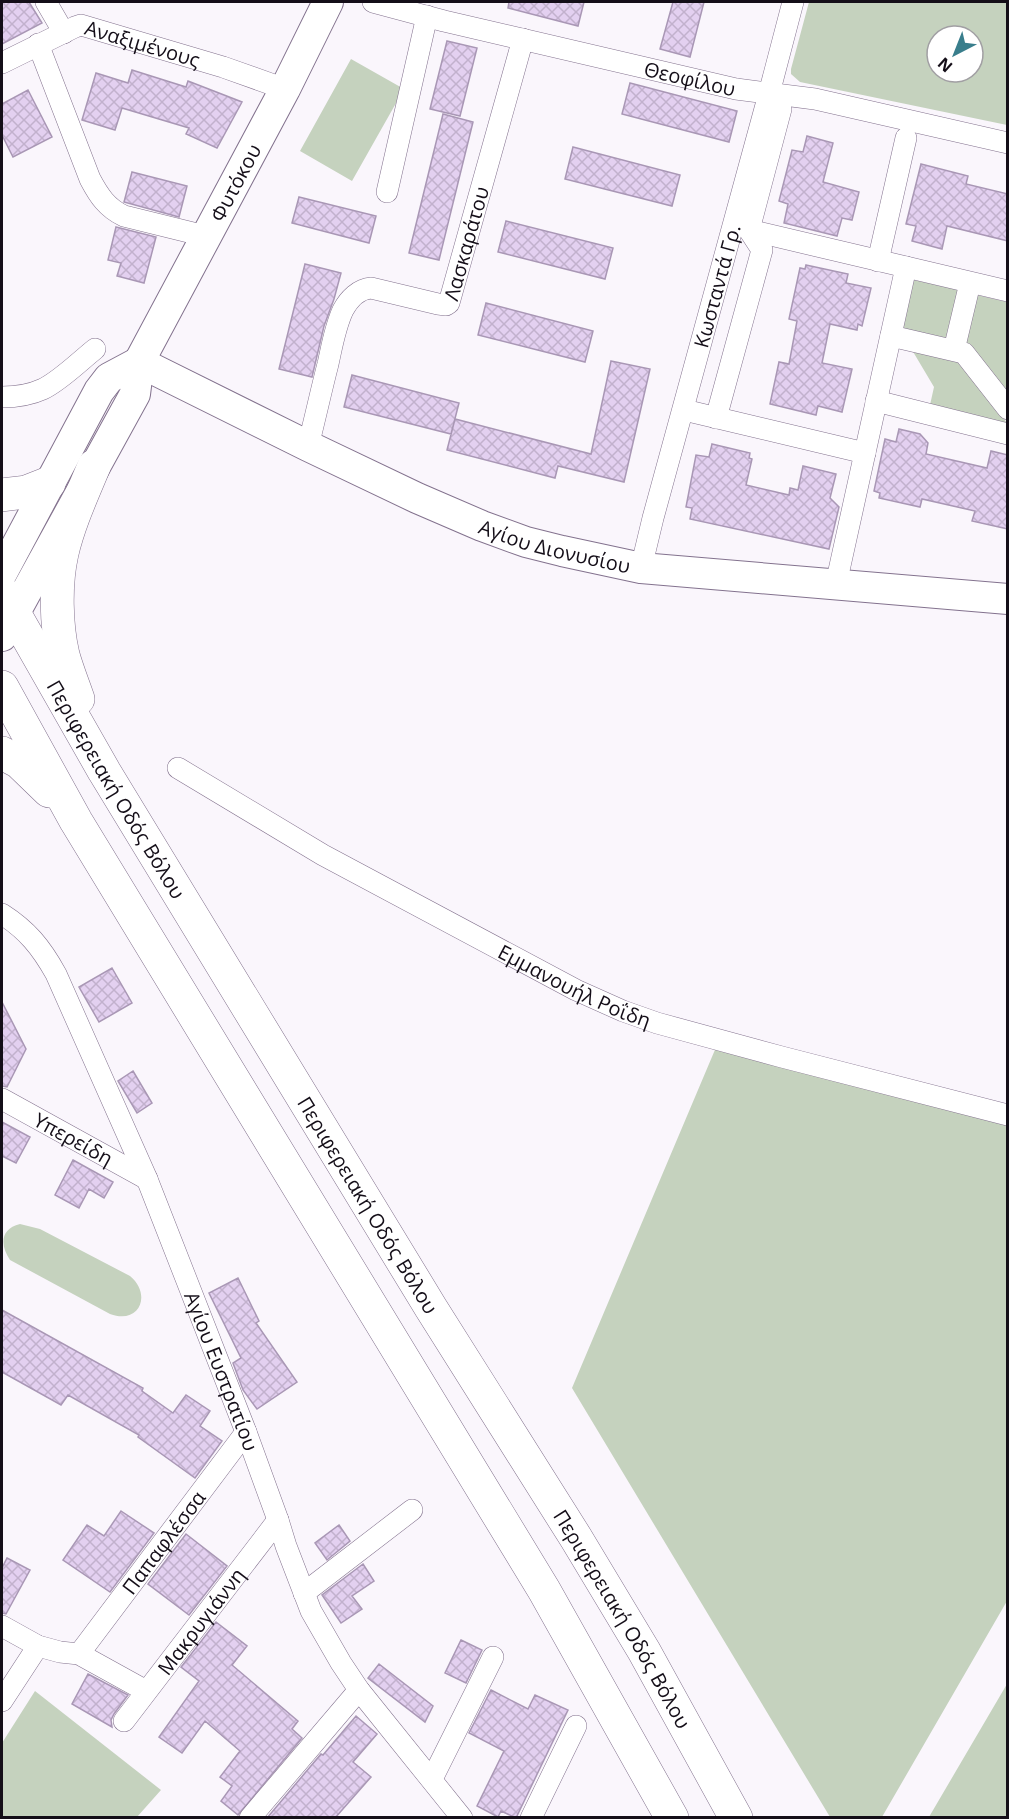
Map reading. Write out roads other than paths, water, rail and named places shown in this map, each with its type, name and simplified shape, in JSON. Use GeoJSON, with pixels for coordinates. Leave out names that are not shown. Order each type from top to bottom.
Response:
{"type":"FeatureCollection","features":[{"type":"Feature","properties":{"kind":"main road","name":"Φυτόκου"},"geometry":{"type":"LineString","coordinates":[[5,614],[135,394],[139,362],[285,89],[328,2]]}},
{"type":"Feature","properties":{"kind":"main road","name":"Αγίου Διονυσίου"},"geometry":{"type":"LineString","coordinates":[[139,362],[417,498],[526,542],[641,568],[1008,598]]}},
{"type":"Feature","properties":{"kind":"main road"},"geometry":{"type":"LineString","coordinates":[[2,573],[99,391],[109,378],[139,362]]}},
{"type":"Feature","properties":{"kind":"main road"},"geometry":{"type":"LineString","coordinates":[[94,466],[76,510],[62,555],[57,610],[63,654],[104,771]]}},
{"type":"Feature","properties":{"kind":"main road"},"geometry":{"type":"LineString","coordinates":[[2,495],[26,492],[49,483]]}},
{"type":"Feature","properties":{"kind":"main road","name":"Περιφερειακή Οδός Βόλου"},"geometry":{"type":"LineString","coordinates":[[5,614],[104,771],[431,1308],[645,1651],[736,1818]]}},
{"type":"Feature","properties":{"kind":"main road"},"geometry":{"type":"LineString","coordinates":[[2,687],[76,821],[544,1590],[672,1818]]}},
{"type":"Feature","properties":{"kind":"main road"},"geometry":{"type":"LineString","coordinates":[[2,753],[27,768],[76,821]]}},
{"type":"Feature","properties":{"kind":"street"},"geometry":{"type":"LineString","coordinates":[[46,2],[64,33]]}},
{"type":"Feature","properties":{"kind":"street","name":"Θεοφίλου"},"geometry":{"type":"LineString","coordinates":[[373,2],[440,13],[523,39],[736,89],[775,101],[815,99],[1008,143]]}},
{"type":"Feature","properties":{"kind":"street","name":"Κωσταντά Γρ."},"geometry":{"type":"LineString","coordinates":[[641,568],[653,518],[775,101],[793,2]]}},
{"type":"Feature","properties":{"kind":"street"},"geometry":{"type":"LineString","coordinates":[[387,192],[440,13]]}},
{"type":"Feature","properties":{"kind":"street","name":"Αναξιμένους"},"geometry":{"type":"LineString","coordinates":[[2,63],[75,27],[89,27],[223,67],[285,89]]}},
{"type":"Feature","properties":{"kind":"street","name":"Λασκαράτου"},"geometry":{"type":"LineString","coordinates":[[308,446],[335,333],[349,301],[366,288],[371,288],[438,304],[449,303],[523,39]]}},
{"type":"Feature","properties":{"kind":"street"},"geometry":{"type":"LineString","coordinates":[[38,44],[90,179],[105,203],[113,211],[124,216],[206,236]]}},
{"type":"Feature","properties":{"kind":"street"},"geometry":{"type":"LineString","coordinates":[[716,418],[762,250],[748,230],[775,101]]}},
{"type":"Feature","properties":{"kind":"street"},"geometry":{"type":"LineString","coordinates":[[879,261],[906,138]]}},
{"type":"Feature","properties":{"kind":"street"},"geometry":{"type":"LineString","coordinates":[[748,230],[1008,291]]}},
{"type":"Feature","properties":{"kind":"street"},"geometry":{"type":"LineString","coordinates":[[836,584],[906,267]]}},
{"type":"Feature","properties":{"kind":"street"},"geometry":{"type":"LineString","coordinates":[[954,350],[970,283]]}},
{"type":"Feature","properties":{"kind":"street"},"geometry":{"type":"LineString","coordinates":[[891,336],[964,353],[1008,409]]}},
{"type":"Feature","properties":{"kind":"street"},"geometry":{"type":"LineString","coordinates":[[2,397],[17,396],[43,389],[94,349]]}},
{"type":"Feature","properties":{"kind":"street"},"geometry":{"type":"LineString","coordinates":[[876,401],[1008,434]]}},
{"type":"Feature","properties":{"kind":"street"},"geometry":{"type":"LineString","coordinates":[[684,410],[865,453]]}},
{"type":"Feature","properties":{"kind":"street","name":"Εμμανουήλ Ροΐδη"},"geometry":{"type":"LineString","coordinates":[[178,768],[322,855],[576,990],[623,1011],[657,1023],[771,1054],[1008,1115]]}},
{"type":"Feature","properties":{"kind":"street","name":"Αγίου Ευστρατίου"},"geometry":{"type":"LineString","coordinates":[[4,924],[38,944],[56,974],[147,1179],[246,1432],[311,1611],[359,1690],[432,1779],[459,1817]]}},
{"type":"Feature","properties":{"kind":"street","name":"Υπερείδη"},"geometry":{"type":"LineString","coordinates":[[2,1100],[147,1179]]}},
{"type":"Feature","properties":{"kind":"street","name":"Παπαφλέσσα"},"geometry":{"type":"LineString","coordinates":[[79,1654],[246,1432]]}},
{"type":"Feature","properties":{"kind":"street"},"geometry":{"type":"LineString","coordinates":[[304,1593],[412,1510]]}},
{"type":"Feature","properties":{"kind":"street","name":"Μακρυγιάννη"},"geometry":{"type":"LineString","coordinates":[[124,1721],[278,1520]]}},
{"type":"Feature","properties":{"kind":"street"},"geometry":{"type":"LineString","coordinates":[[2,1626],[38,1646],[79,1654],[146,1690]]}},
{"type":"Feature","properties":{"kind":"street"},"geometry":{"type":"LineString","coordinates":[[2,1701],[38,1646]]}},
{"type":"Feature","properties":{"kind":"street"},"geometry":{"type":"LineString","coordinates":[[432,1779],[493,1657]]}},
{"type":"Feature","properties":{"kind":"street"},"geometry":{"type":"LineString","coordinates":[[250,1818],[359,1690]]}},
{"type":"Feature","properties":{"kind":"street"},"geometry":{"type":"LineString","coordinates":[[531,1818],[576,1726]]}}]}
